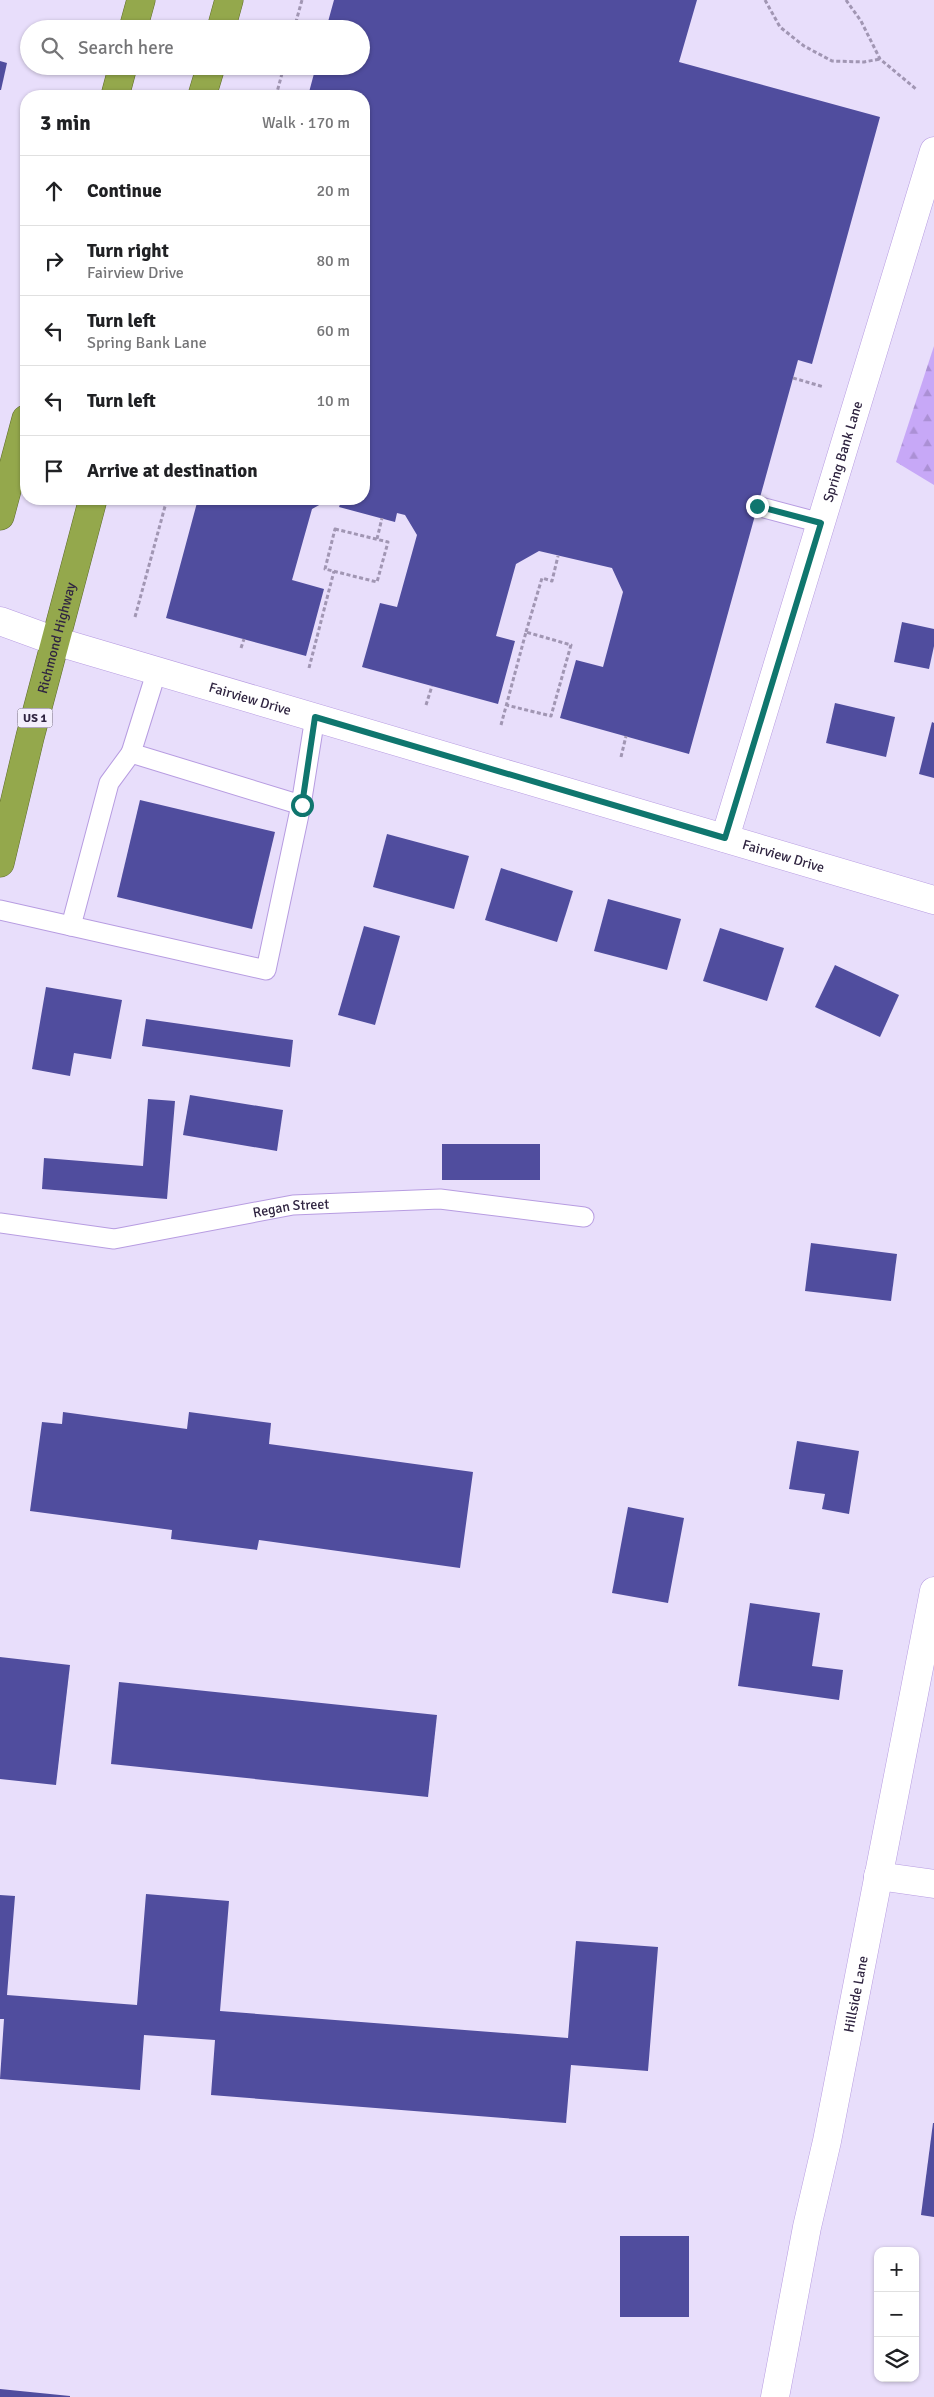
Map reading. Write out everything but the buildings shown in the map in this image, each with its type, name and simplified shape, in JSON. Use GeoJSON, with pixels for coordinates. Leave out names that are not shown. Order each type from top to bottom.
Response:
{"type":"FeatureCollection","features":[{"type":"Feature","properties":{"kind":"highway"},"geometry":{"type":"LineString","coordinates":[[135,20],[141,0]]}},
{"type":"Feature","properties":{"kind":"highway"},"geometry":{"type":"LineString","coordinates":[[223,20],[229,0]]}},
{"type":"Feature","properties":{"kind":"highway"},"geometry":{"type":"LineString","coordinates":[[117,90],[121,75]]}},
{"type":"Feature","properties":{"kind":"highway"},"geometry":{"type":"LineString","coordinates":[[204,90],[208,75]]}},
{"type":"Feature","properties":{"kind":"highway"},"geometry":{"type":"LineString","coordinates":[[0,516],[20,442]]}},
{"type":"Feature","properties":{"kind":"highway","name":"Richmond Highway"},"geometry":{"type":"LineString","coordinates":[[0,863],[55,640],[91,505]]}},
{"type":"Feature","properties":{"kind":"street","name":"Spring Bank Lane"},"geometry":{"type":"LineString","coordinates":[[725,838],[934,151]]}},
{"type":"Feature","properties":{"kind":"street","name":"Fairview Drive"},"geometry":{"type":"LineString","coordinates":[[0,621],[55,640],[934,900]]}},
{"type":"Feature","properties":{"kind":"street","name":"Hillside Lane"},"geometry":{"type":"LineString","coordinates":[[775,2397],[807,2227],[828,2141],[934,1590]]}},
{"type":"Feature","properties":{"kind":"street"},"geometry":{"type":"LineString","coordinates":[[878,1876],[934,1884]]}},
{"type":"Feature","properties":{"kind":"lane"},"geometry":{"type":"LineString","coordinates":[[757,506],[821,523]]}},
{"type":"Feature","properties":{"kind":"lane"},"geometry":{"type":"LineString","coordinates":[[71,926],[108,783],[131,753],[157,670]]}},
{"type":"Feature","properties":{"kind":"lane"},"geometry":{"type":"LineString","coordinates":[[0,910],[266,970],[302,805],[315,717]]}},
{"type":"Feature","properties":{"kind":"lane"},"geometry":{"type":"LineString","coordinates":[[131,753],[302,805]]}},
{"type":"Feature","properties":{"kind":"lane","name":"Regan Street"},"geometry":{"type":"LineString","coordinates":[[0,1223],[114,1238],[293,1205],[440,1200],[584,1217]]}},
{"type":"Feature","properties":{"kind":"path"},"geometry":{"type":"LineString","coordinates":[[296,20],[302,0]]}},
{"type":"Feature","properties":{"kind":"path"},"geometry":{"type":"LineString","coordinates":[[766,0],[780,27],[804,46],[832,61],[864,62],[880,60]]}},
{"type":"Feature","properties":{"kind":"path"},"geometry":{"type":"LineString","coordinates":[[846,0],[861,21],[880,60],[916,89]]}},
{"type":"Feature","properties":{"kind":"path"},"geometry":{"type":"LineString","coordinates":[[278,90],[282,75]]}},
{"type":"Feature","properties":{"kind":"path"},"geometry":{"type":"LineString","coordinates":[[793,378],[824,387]]}},
{"type":"Feature","properties":{"kind":"path"},"geometry":{"type":"LineString","coordinates":[[134,617],[165,505]]}},
{"type":"Feature","properties":{"kind":"path"},"geometry":{"type":"LineString","coordinates":[[377,539],[382,518]]}},
{"type":"Feature","properties":{"kind":"path"},"geometry":{"type":"LineString","coordinates":[[335,529],[377,539],[388,542],[377,582],[325,569],[335,529]]}},
{"type":"Feature","properties":{"kind":"path"},"geometry":{"type":"LineString","coordinates":[[501,725],[542,578],[552,580],[558,556]]}},
{"type":"Feature","properties":{"kind":"path"},"geometry":{"type":"LineString","coordinates":[[309,668],[334,571]]}},
{"type":"Feature","properties":{"kind":"path"},"geometry":{"type":"LineString","coordinates":[[506,705],[552,716],[571,645],[526,632]]}},
{"type":"Feature","properties":{"kind":"path"},"geometry":{"type":"LineString","coordinates":[[241,648],[244,639]]}},
{"type":"Feature","properties":{"kind":"path"},"geometry":{"type":"LineString","coordinates":[[426,705],[432,686]]}},
{"type":"Feature","properties":{"kind":"path"},"geometry":{"type":"LineString","coordinates":[[621,756],[626,736]]}},
{"type":"Feature","properties":{"kind":"green space"},"geometry":{"type":"Polygon","coordinates":[[[934,346],[934,485],[896,462],[934,346]]]}},
{"type":"Feature","properties":{"kind":"route"},"geometry":{"type":"LineString","coordinates":[[302,805],[315,717],[725,838],[821,523],[757,506]]}}]}
